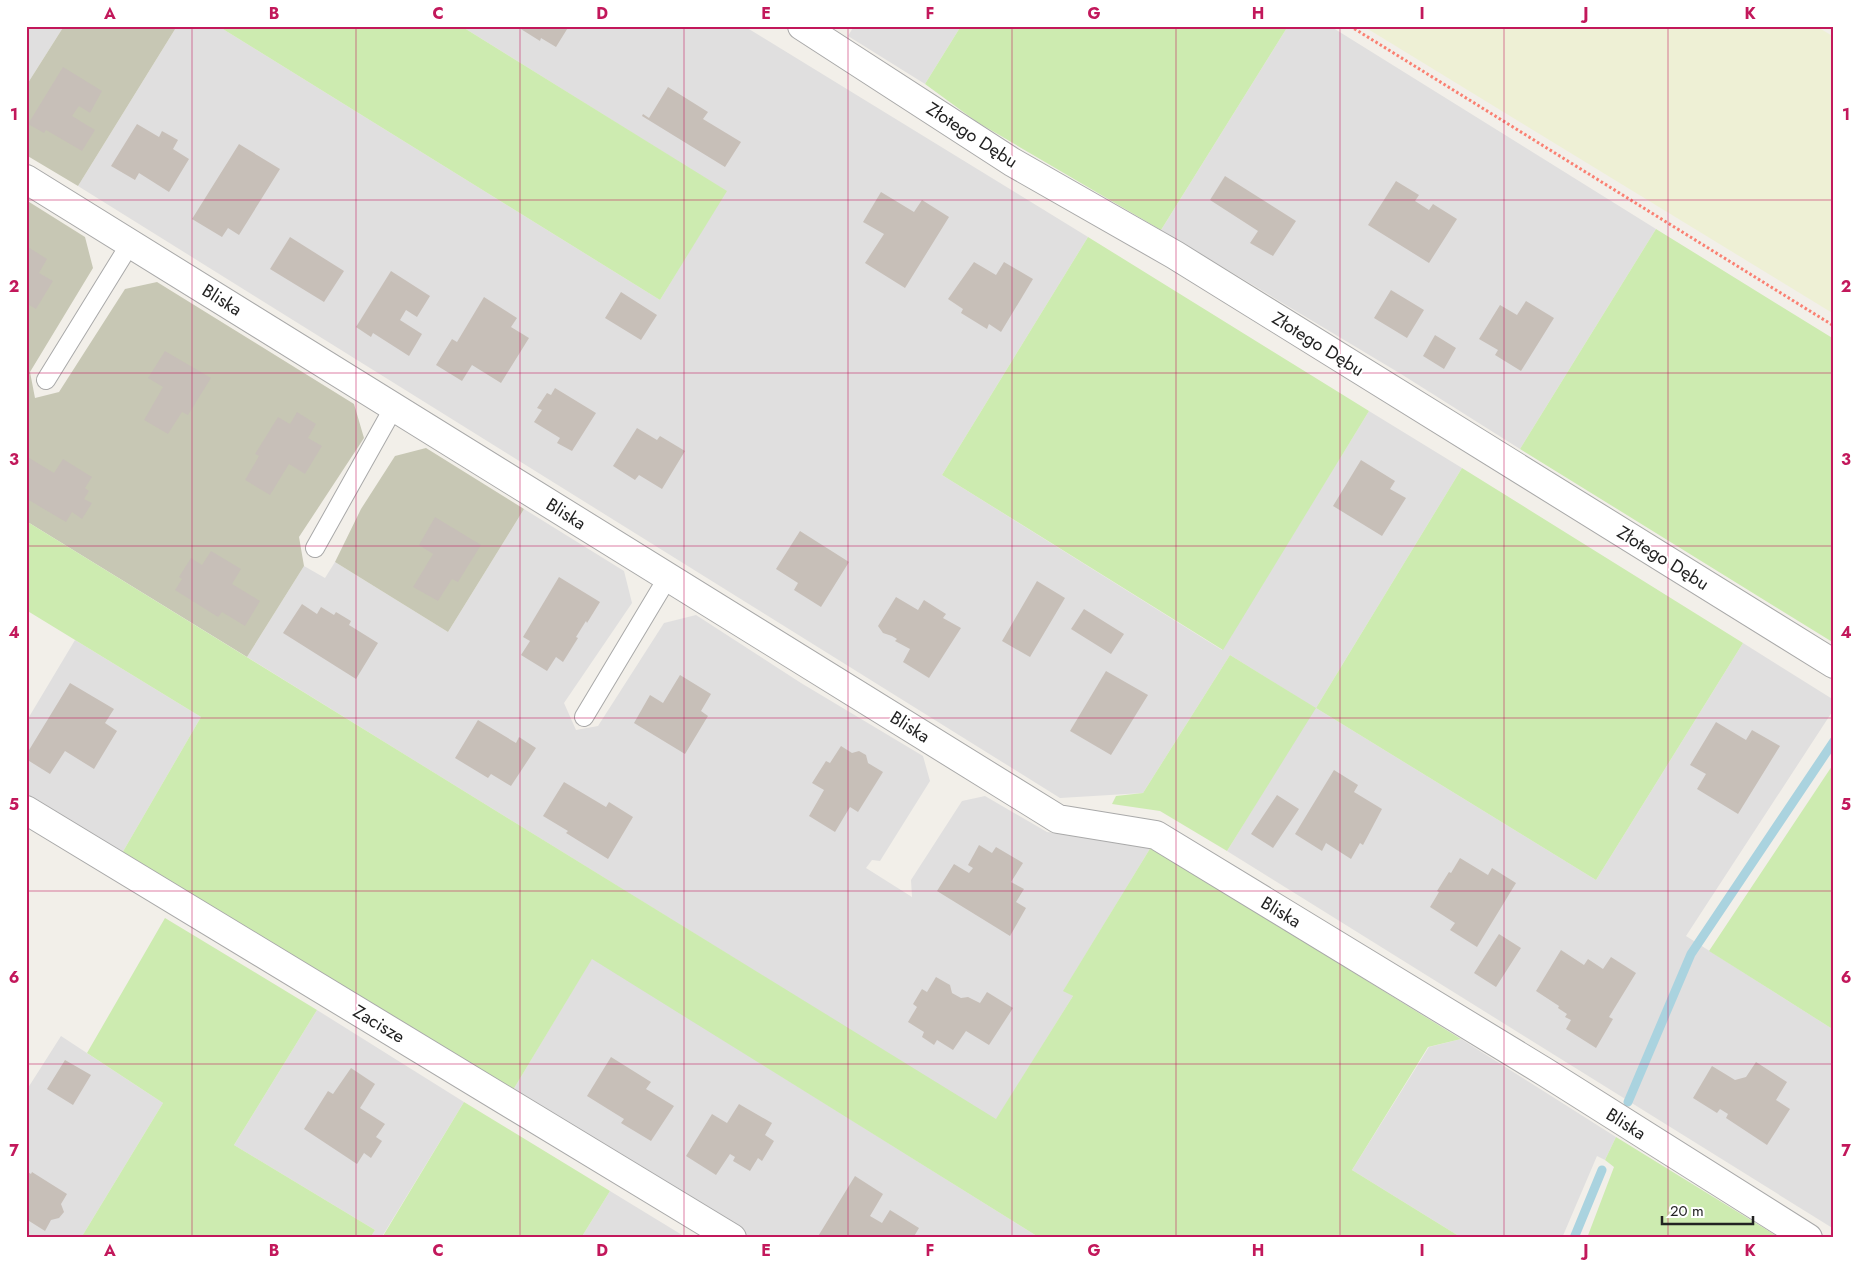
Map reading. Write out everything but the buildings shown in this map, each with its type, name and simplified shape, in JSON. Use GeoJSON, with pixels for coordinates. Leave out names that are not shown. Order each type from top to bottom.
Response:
{"type":"FeatureCollection","features":[{"type":"Feature","properties":{"kind":"street","name":"Złotego Dębu"},"geometry":{"type":"LineString","coordinates":[[802,26],[1012,162],[1175,255],[1834,664]]}},
{"type":"Feature","properties":{"kind":"street","name":"Bliska"},"geometry":{"type":"LineString","coordinates":[[26,179],[1058,819],[1156,835],[1544,1072],[1808,1238]]}},
{"type":"Feature","properties":{"kind":"street","name":"Zacisze"},"geometry":{"type":"LineString","coordinates":[[26,810],[732,1238]]}},
{"type":"Feature","properties":{"kind":"lane"},"geometry":{"type":"LineString","coordinates":[[46,380],[130,244]]}},
{"type":"Feature","properties":{"kind":"lane"},"geometry":{"type":"LineString","coordinates":[[315,548],[394,407]]}},
{"type":"Feature","properties":{"kind":"lane"},"geometry":{"type":"LineString","coordinates":[[584,717],[668,577]]}},
{"type":"Feature","properties":{"kind":"path"},"geometry":{"type":"LineString","coordinates":[[1350,26],[1834,326]]}},
{"type":"Feature","properties":{"kind":"shaded area"},"geometry":{"type":"Polygon","coordinates":[[[26,26],[64,26],[26,86],[26,26]]]}},
{"type":"Feature","properties":{"kind":"shaded area"},"geometry":{"type":"Polygon","coordinates":[[[64,26],[177,26],[78,186],[26,155],[26,86],[64,26]]]}},
{"type":"Feature","properties":{"kind":"shaded area"},"geometry":{"type":"Polygon","coordinates":[[[177,26],[218,26],[660,300],[726,191],[461,26],[744,26],[1088,237],[942,475],[1222,650],[1369,411],[1462,468],[1316,708],[1596,880],[1743,643],[1834,700],[1834,709],[1686,936],[1834,1030],[1834,1229],[1227,851],[1315,708],[1230,655],[1143,793],[1060,798],[78,186],[177,26]]]}},
{"type":"Feature","properties":{"kind":"shaded area"},"geometry":{"type":"Polygon","coordinates":[[[854,26],[961,26],[925,84],[848,36],[854,26]]]}},
{"type":"Feature","properties":{"kind":"shaded area"},"geometry":{"type":"Polygon","coordinates":[[[1288,26],[1330,26],[1656,229],[1520,449],[1401,374],[1161,230],[1288,26]]]}},
{"type":"Feature","properties":{"kind":"shaded area"},"geometry":{"type":"Polygon","coordinates":[[[1363,26],[1816,26],[1834,37],[1834,314],[1363,26]]]}},
{"type":"Feature","properties":{"kind":"shaded area"},"geometry":{"type":"Polygon","coordinates":[[[26,200],[85,237],[93,268],[30,372],[35,398],[59,392],[125,289],[157,282],[354,404],[364,438],[299,537],[304,566],[247,657],[26,521],[26,200]]]}},
{"type":"Feature","properties":{"kind":"shaded area"},"geometry":{"type":"Polygon","coordinates":[[[426,448],[524,509],[448,632],[335,562],[361,509],[395,456],[426,448]]]}},
{"type":"Feature","properties":{"kind":"shaded area"},"geometry":{"type":"Polygon","coordinates":[[[524,509],[624,571],[632,603],[564,703],[576,730],[598,726],[664,623],[696,615],[801,683],[923,756],[930,781],[880,861],[872,860],[866,868],[912,897],[911,880],[962,801],[985,796],[1047,832],[1151,847],[1064,990],[1073,996],[996,1120],[247,657],[304,566],[325,578],[335,562],[448,632],[524,509]]]}},
{"type":"Feature","properties":{"kind":"shaded area"},"geometry":{"type":"Polygon","coordinates":[[[75,640],[201,717],[121,855],[26,797],[26,722],[75,640]]]}},
{"type":"Feature","properties":{"kind":"shaded area"},"geometry":{"type":"Polygon","coordinates":[[[592,958],[1040,1238],[752,1238],[513,1090],[592,958]]]}},
{"type":"Feature","properties":{"kind":"shaded area"},"geometry":{"type":"Polygon","coordinates":[[[317,1010],[464,1102],[383,1235],[387,1238],[370,1238],[375,1230],[234,1145],[317,1010]]]}},
{"type":"Feature","properties":{"kind":"shaded area"},"geometry":{"type":"Polygon","coordinates":[[[61,1036],[163,1103],[81,1238],[26,1238],[26,1091],[61,1036]]]}},
{"type":"Feature","properties":{"kind":"shaded area"},"geometry":{"type":"Polygon","coordinates":[[[1461,1039],[1616,1137],[1605,1160],[1597,1156],[1562,1238],[1462,1238],[1352,1170],[1429,1047],[1461,1039]]]}},
{"type":"Feature","properties":{"kind":"shaded area"},"geometry":{"type":"Polygon","coordinates":[[[610,1191],[687,1238],[581,1238],[610,1191]]]}},
{"type":"Feature","properties":{"kind":"green space"},"geometry":{"type":"Polygon","coordinates":[[[218,26],[461,26],[727,191],[660,300],[218,26]]]}},
{"type":"Feature","properties":{"kind":"green space"},"geometry":{"type":"Polygon","coordinates":[[[961,26],[1288,26],[1161,230],[977,122],[925,84],[961,26]]]}},
{"type":"Feature","properties":{"kind":"green space"},"geometry":{"type":"Polygon","coordinates":[[[1656,229],[1834,339],[1834,643],[1520,449],[1656,229]]]}},
{"type":"Feature","properties":{"kind":"green space"},"geometry":{"type":"Polygon","coordinates":[[[1088,237],[1369,411],[1223,650],[942,475],[1088,237]]]}},
{"type":"Feature","properties":{"kind":"green space"},"geometry":{"type":"Polygon","coordinates":[[[1462,468],[1743,643],[1596,880],[1316,708],[1462,468]]]}},
{"type":"Feature","properties":{"kind":"green space"},"geometry":{"type":"Polygon","coordinates":[[[26,521],[996,1119],[1073,996],[1063,991],[1151,847],[1461,1039],[1428,1047],[1352,1170],[1462,1238],[1040,1238],[592,959],[513,1090],[121,855],[201,717],[26,610],[26,521]]]}},
{"type":"Feature","properties":{"kind":"green space"},"geometry":{"type":"Polygon","coordinates":[[[1230,655],[1316,708],[1227,851],[1160,811],[1112,804],[1116,796],[1143,793],[1230,655]]]}},
{"type":"Feature","properties":{"kind":"green space"},"geometry":{"type":"Polygon","coordinates":[[[1834,763],[1834,1030],[1709,951],[1834,763]]]}},
{"type":"Feature","properties":{"kind":"green space"},"geometry":{"type":"Polygon","coordinates":[[[165,918],[317,1010],[234,1145],[375,1230],[370,1238],[81,1238],[163,1103],[87,1053],[165,918]]]}},
{"type":"Feature","properties":{"kind":"green space"},"geometry":{"type":"Polygon","coordinates":[[[464,1102],[610,1191],[581,1238],[387,1238],[383,1236],[464,1102]]]}},
{"type":"Feature","properties":{"kind":"green space"},"geometry":{"type":"Polygon","coordinates":[[[1616,1137],[1780,1238],[1587,1238],[1614,1167],[1605,1160],[1616,1137]]]}},
{"type":"Feature","properties":{"kind":"waterway"},"geometry":{"type":"LineString","coordinates":[[1628,1102],[1691,954],[1834,741]]}},
{"type":"Feature","properties":{"kind":"waterway"},"geometry":{"type":"LineString","coordinates":[[1574,1238],[1602,1170]]}}]}
